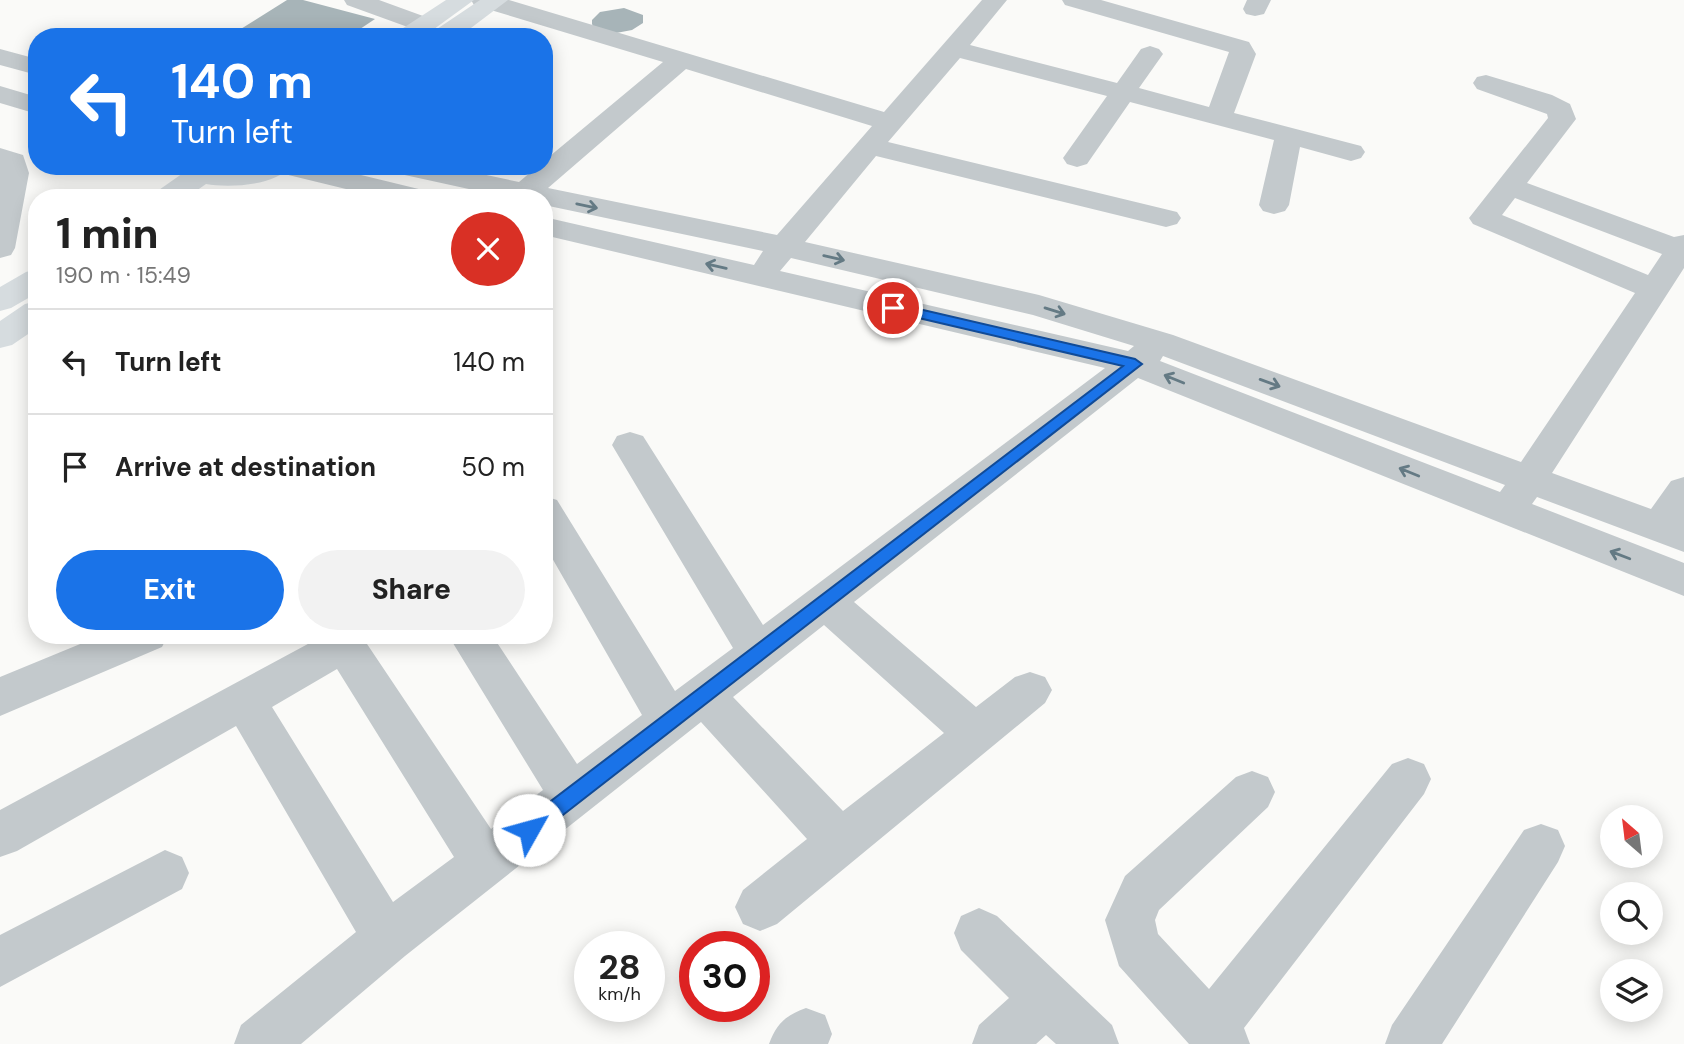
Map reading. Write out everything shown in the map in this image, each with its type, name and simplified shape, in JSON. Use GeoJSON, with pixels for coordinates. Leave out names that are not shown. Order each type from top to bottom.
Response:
{"type":"FeatureCollection","features":[{"type":"Feature","properties":{"kind":"highway"},"geometry":{"type":"LineString","coordinates":[[430,28],[462,0]]}},
{"type":"Feature","properties":{"kind":"highway"},"geometry":{"type":"LineString","coordinates":[[434,28],[490,1]]}},
{"type":"Feature","properties":{"kind":"highway"},"geometry":{"type":"LineString","coordinates":[[185,189],[207,179],[257,175]]}},
{"type":"Feature","properties":{"kind":"highway"},"geometry":{"type":"LineString","coordinates":[[0,301],[28,284]]}},
{"type":"Feature","properties":{"kind":"highway"},"geometry":{"type":"LineString","coordinates":[[0,337],[28,318]]}},
{"type":"Feature","properties":{"kind":"street"},"geometry":{"type":"LineString","coordinates":[[356,0],[414,28]]}},
{"type":"Feature","properties":{"kind":"street"},"geometry":{"type":"LineString","coordinates":[[759,276],[995,0]]}},
{"type":"Feature","properties":{"kind":"street"},"geometry":{"type":"LineString","coordinates":[[1074,0],[1240,47],[1243,54],[1218,119]]}},
{"type":"Feature","properties":{"kind":"street"},"geometry":{"type":"LineString","coordinates":[[490,1],[889,122]]}},
{"type":"Feature","properties":{"kind":"street"},"geometry":{"type":"LineString","coordinates":[[953,48],[1288,138],[1351,152]]}},
{"type":"Feature","properties":{"kind":"street"},"geometry":{"type":"LineString","coordinates":[[1077,158],[1150,54]]}},
{"type":"Feature","properties":{"kind":"street"},"geometry":{"type":"LineString","coordinates":[[0,57],[28,65]]}},
{"type":"Feature","properties":{"kind":"street"},"geometry":{"type":"LineString","coordinates":[[553,168],[681,60]]}},
{"type":"Feature","properties":{"kind":"street"},"geometry":{"type":"LineString","coordinates":[[1486,83],[1542,101],[1560,110],[1562,119],[1484,218],[1654,289]]}},
{"type":"Feature","properties":{"kind":"street"},"geometry":{"type":"LineString","coordinates":[[0,94],[28,103]]}},
{"type":"Feature","properties":{"kind":"street"},"geometry":{"type":"LineString","coordinates":[[1274,205],[1288,138]]}},
{"type":"Feature","properties":{"kind":"street"},"geometry":{"type":"LineString","coordinates":[[868,146],[1166,218]]}},
{"type":"Feature","properties":{"kind":"street"},"geometry":{"type":"LineString","coordinates":[[0,157],[13,161],[15,173],[6,194],[1,239]]}},
{"type":"Feature","properties":{"kind":"street"},"geometry":{"type":"LineString","coordinates":[[324,175],[383,189]]}},
{"type":"Feature","properties":{"kind":"street"},"geometry":{"type":"LineString","coordinates":[[442,175],[506,189]]}},
{"type":"Feature","properties":{"kind":"street"},"geometry":{"type":"LineString","coordinates":[[529,189],[545,175]]}},
{"type":"Feature","properties":{"kind":"street"},"geometry":{"type":"LineString","coordinates":[[1508,511],[1682,247],[1509,186]]}},
{"type":"Feature","properties":{"kind":"street"},"geometry":{"type":"LineString","coordinates":[[553,199],[782,246],[1039,306],[1508,511],[1684,580]]}},
{"type":"Feature","properties":{"kind":"street"},"geometry":{"type":"LineString","coordinates":[[553,228],[759,276],[1148,353],[1528,479],[1672,533],[1684,491]]}},
{"type":"Feature","properties":{"kind":"street"},"geometry":{"type":"LineString","coordinates":[[0,286],[28,280]]}},
{"type":"Feature","properties":{"kind":"street"},"geometry":{"type":"LineString","coordinates":[[260,1044],[387,938],[1148,353]]}},
{"type":"Feature","properties":{"kind":"street"},"geometry":{"type":"LineString","coordinates":[[630,445],[758,653]]}},
{"type":"Feature","properties":{"kind":"street"},"geometry":{"type":"LineString","coordinates":[[553,523],[686,708],[841,842]]}},
{"type":"Feature","properties":{"kind":"street"},"geometry":{"type":"LineString","coordinates":[[825,601],[975,733]]}},
{"type":"Feature","properties":{"kind":"street"},"geometry":{"type":"LineString","coordinates":[[0,697],[126,644]]}},
{"type":"Feature","properties":{"kind":"street"},"geometry":{"type":"LineString","coordinates":[[0,835],[244,700],[335,644]]}},
{"type":"Feature","properties":{"kind":"street"},"geometry":{"type":"LineString","coordinates":[[344,644],[486,864]]}},
{"type":"Feature","properties":{"kind":"street"},"geometry":{"type":"LineString","coordinates":[[475,644],[572,796]]}},
{"type":"Feature","properties":{"kind":"street"},"geometry":{"type":"LineString","coordinates":[[760,907],[1030,690]]}},
{"type":"Feature","properties":{"kind":"street"},"geometry":{"type":"LineString","coordinates":[[244,700],[387,938]]}},
{"type":"Feature","properties":{"kind":"street"},"geometry":{"type":"LineString","coordinates":[[1252,792],[1142,893],[1130,920],[1136,948],[1217,1036],[1408,779]]}},
{"type":"Feature","properties":{"kind":"street"},"geometry":{"type":"LineString","coordinates":[[1411,1044],[1541,846]]}},
{"type":"Feature","properties":{"kind":"street"},"geometry":{"type":"LineString","coordinates":[[0,962],[165,873]]}},
{"type":"Feature","properties":{"kind":"street"},"geometry":{"type":"LineString","coordinates":[[979,933],[1093,1044]]}},
{"type":"Feature","properties":{"kind":"street"},"geometry":{"type":"LineString","coordinates":[[998,1044],[1046,999]]}},
{"type":"Feature","properties":{"kind":"building"},"geometry":{"type":"Polygon","coordinates":[[[287,0],[303,0],[375,19],[362,28],[242,28],[287,0]]]}},
{"type":"Feature","properties":{"kind":"building"},"geometry":{"type":"Polygon","coordinates":[[[624,8],[643,15],[643,23],[632,30],[616,33],[594,28],[592,20],[600,12],[624,8]]]}},
{"type":"Feature","properties":{"kind":"route"},"geometry":{"type":"LineString","coordinates":[[529,830],[1135,364],[893,308]]}}]}
